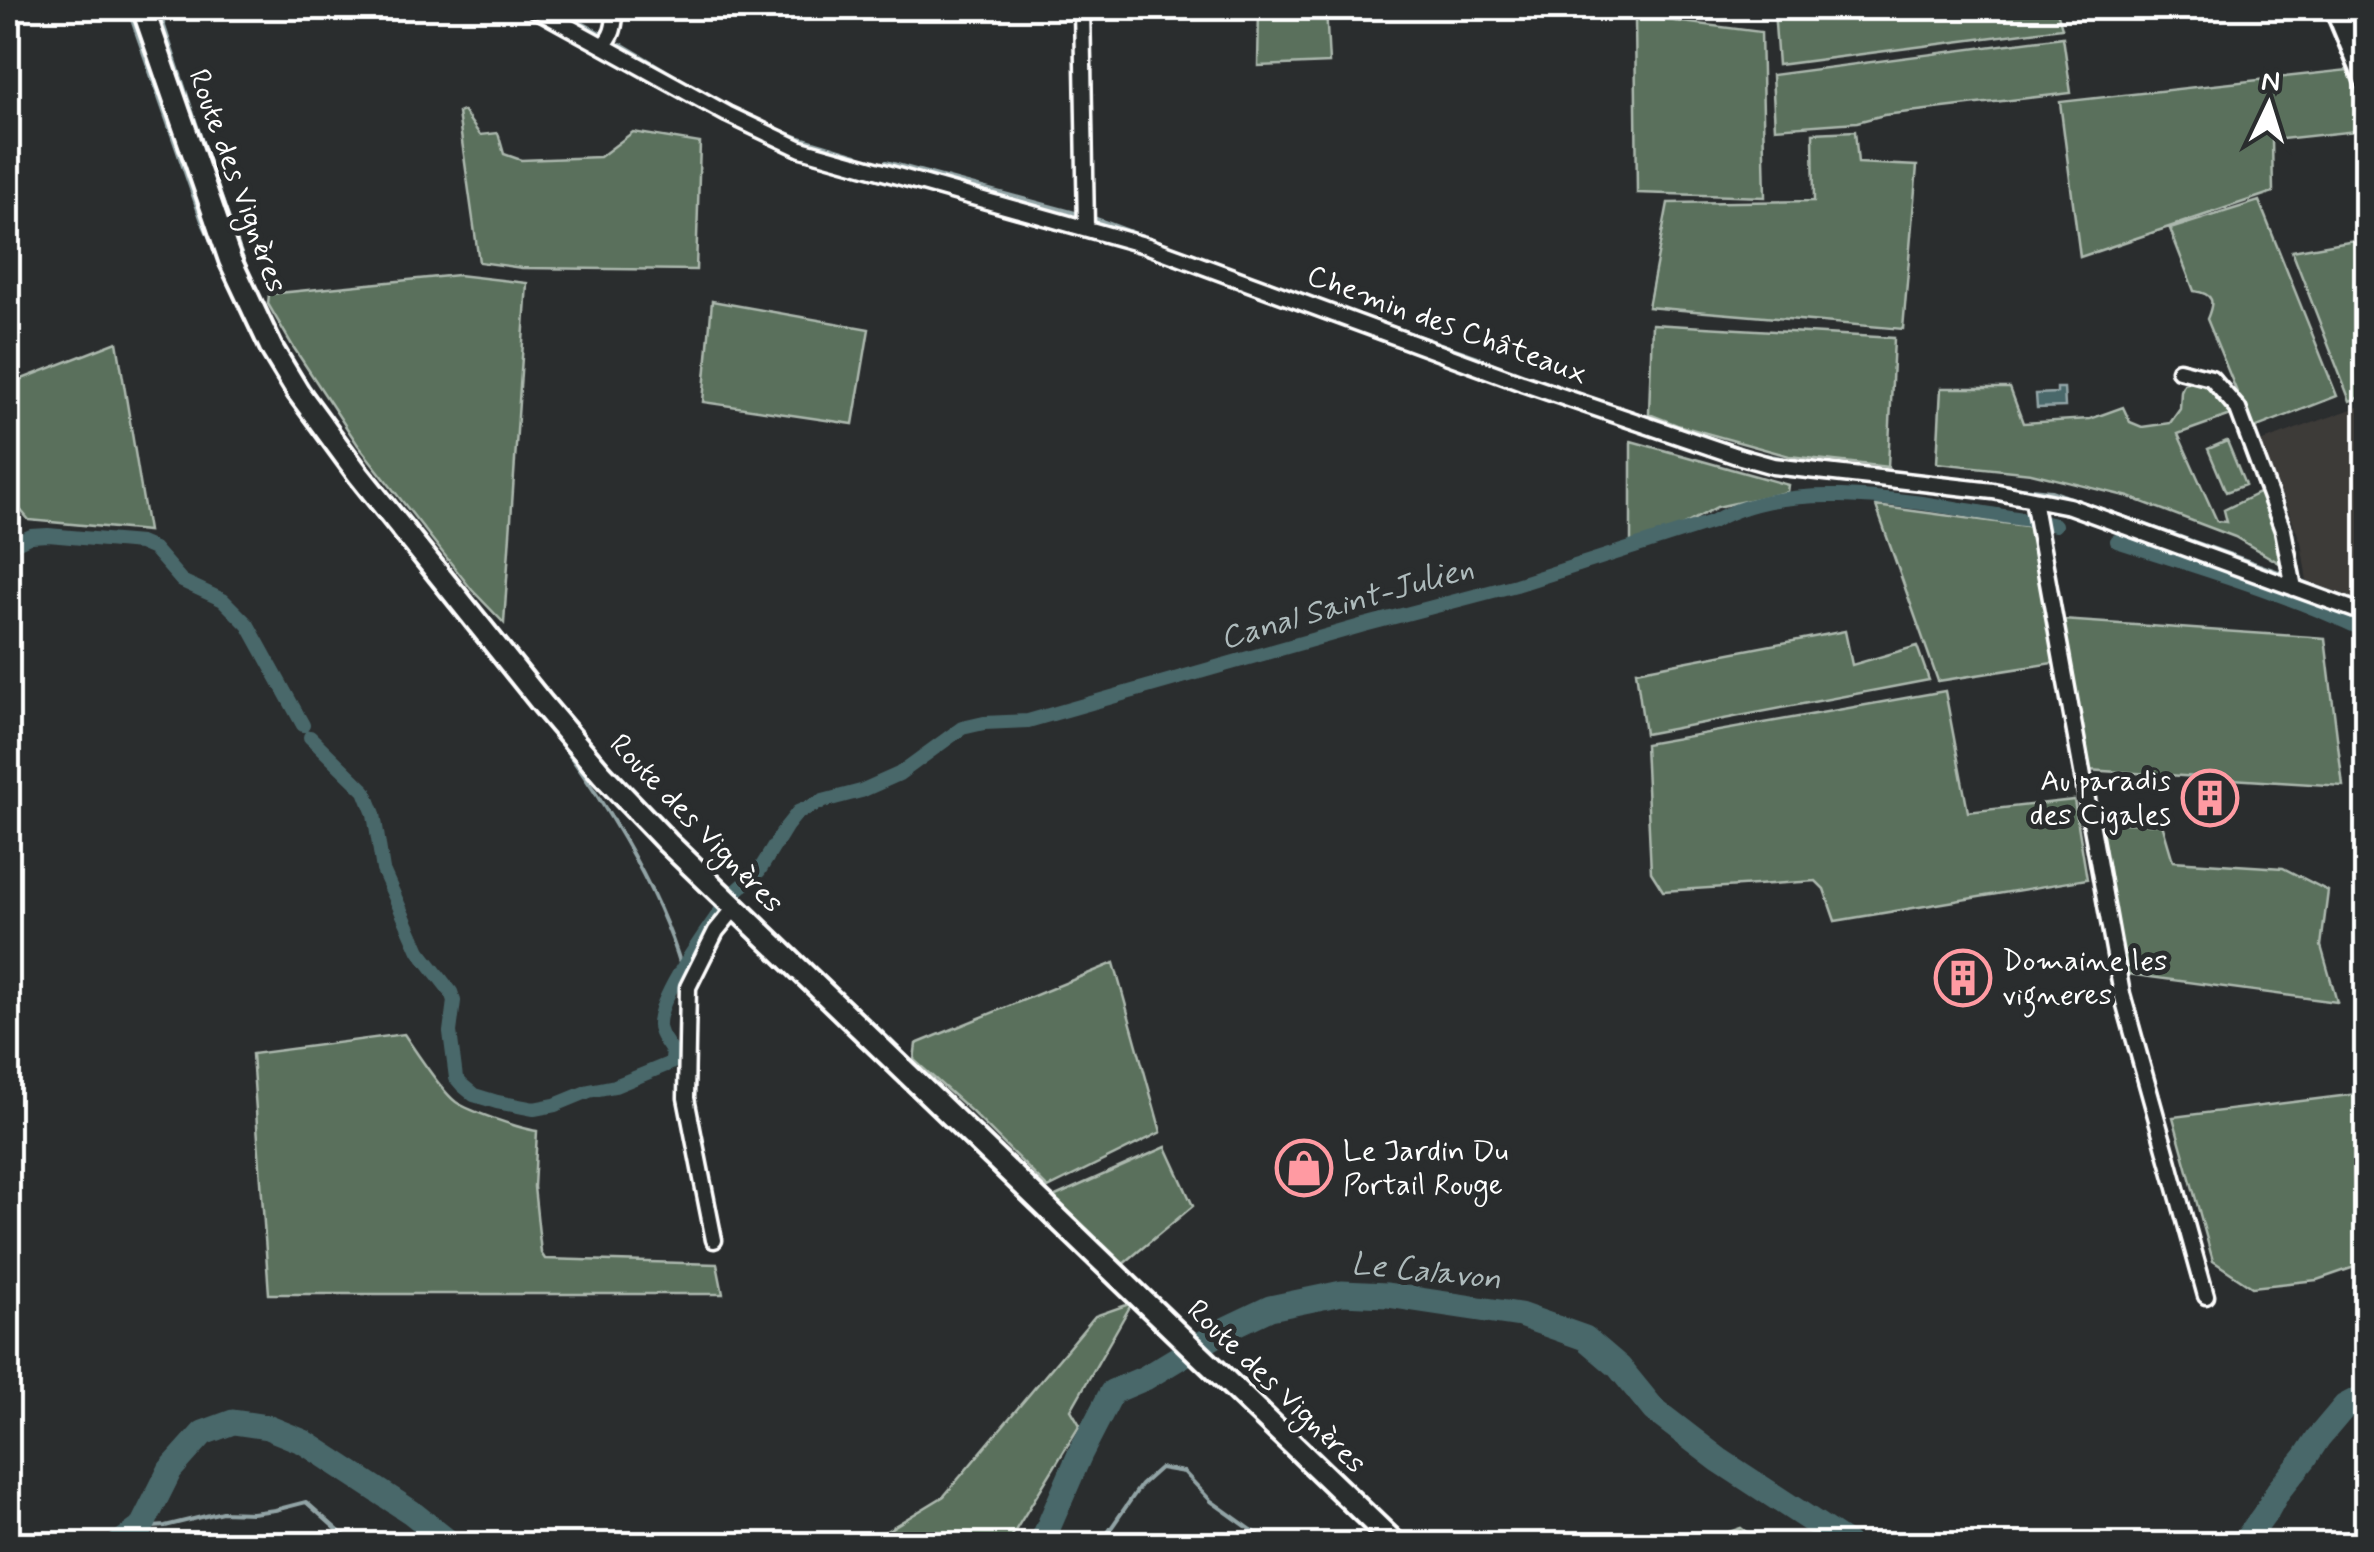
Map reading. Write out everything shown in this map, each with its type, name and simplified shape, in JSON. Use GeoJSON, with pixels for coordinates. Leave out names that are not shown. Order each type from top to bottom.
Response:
{"type":"FeatureCollection","features":[{"type":"Feature","properties":{"kind":"street","name":"Route des Vignères"},"geometry":{"type":"LineString","coordinates":[[142,8],[230,260],[272,349],[348,462],[565,731],[615,788],[729,902],[1396,1544]]}},
{"type":"Feature","properties":{"kind":"street","name":"Chemin des Châteaux"},"geometry":{"type":"LineString","coordinates":[[534,8],[727,114],[802,149],[1148,246],[1522,383],[1773,466],[1993,492],[2070,506],[2366,614]]}},
{"type":"Feature","properties":{"kind":"street"},"geometry":{"type":"LineString","coordinates":[[603,46],[614,29],[616,8]]}},
{"type":"Feature","properties":{"kind":"street"},"geometry":{"type":"LineString","coordinates":[[1082,8],[1086,227]]}},
{"type":"Feature","properties":{"kind":"street"},"geometry":{"type":"LineString","coordinates":[[2336,8],[2366,80]]}},
{"type":"Feature","properties":{"kind":"street"},"geometry":{"type":"LineString","coordinates":[[2179,370],[2211,378],[2238,409],[2283,530],[2294,588]]}},
{"type":"Feature","properties":{"kind":"street"},"geometry":{"type":"LineString","coordinates":[[2033,499],[2122,994],[2206,1296]]}},
{"type":"Feature","properties":{"kind":"street"},"geometry":{"type":"LineString","coordinates":[[714,1240],[686,1098],[688,986],[729,902]]}},
{"type":"Feature","properties":{"kind":"shaded area"},"geometry":{"type":"Polygon","coordinates":[[[2366,404],[2366,603],[2307,581],[2301,542],[2260,442],[2366,404]]]}},
{"type":"Feature","properties":{"kind":"green space"},"geometry":{"type":"Polygon","coordinates":[[[1259,8],[1326,8],[1329,63],[1258,66],[1259,8]]]}},
{"type":"Feature","properties":{"kind":"green space"},"geometry":{"type":"Polygon","coordinates":[[[2056,8],[2062,28],[1778,65],[1774,10],[2056,8]]]}},
{"type":"Feature","properties":{"kind":"green space"},"geometry":{"type":"Polygon","coordinates":[[[1635,16],[1761,32],[1765,197],[1637,193],[1635,16]]]}},
{"type":"Feature","properties":{"kind":"green space"},"geometry":{"type":"Polygon","coordinates":[[[2063,37],[2071,93],[1884,115],[1857,122],[1775,128],[1772,75],[2063,37]]]}},
{"type":"Feature","properties":{"kind":"green space"},"geometry":{"type":"Polygon","coordinates":[[[2348,70],[2366,117],[2366,130],[2272,140],[2273,192],[2080,257],[2060,102],[2348,70]]]}},
{"type":"Feature","properties":{"kind":"green space"},"geometry":{"type":"Polygon","coordinates":[[[463,111],[480,135],[498,133],[504,154],[521,160],[600,157],[633,132],[700,143],[696,270],[522,268],[479,262],[458,113],[463,111]]]}},
{"type":"Feature","properties":{"kind":"green space"},"geometry":{"type":"Polygon","coordinates":[[[1855,131],[1858,163],[1917,166],[1903,329],[1648,307],[1668,203],[1814,201],[1813,133],[1855,131]]]}},
{"type":"Feature","properties":{"kind":"green space"},"geometry":{"type":"Polygon","coordinates":[[[2259,201],[2337,396],[2252,429],[2207,319],[2211,300],[2194,291],[2170,229],[2259,201]]]}},
{"type":"Feature","properties":{"kind":"green space"},"geometry":{"type":"Polygon","coordinates":[[[2366,238],[2366,395],[2350,401],[2292,251],[2366,238]]]}},
{"type":"Feature","properties":{"kind":"green space"},"geometry":{"type":"Polygon","coordinates":[[[458,275],[527,283],[504,623],[472,590],[358,445],[268,304],[269,294],[458,275]]]}},
{"type":"Feature","properties":{"kind":"green space"},"geometry":{"type":"Polygon","coordinates":[[[712,301],[869,329],[853,424],[703,402],[712,301]]]}},
{"type":"Feature","properties":{"kind":"green space"},"geometry":{"type":"Polygon","coordinates":[[[1652,324],[1894,338],[1888,467],[1789,456],[1649,414],[1652,324]]]}},
{"type":"Feature","properties":{"kind":"green space"},"geometry":{"type":"Polygon","coordinates":[[[117,342],[148,531],[29,520],[13,501],[8,482],[8,380],[17,381],[117,342]]]}},
{"type":"Feature","properties":{"kind":"green space"},"geometry":{"type":"Polygon","coordinates":[[[2196,381],[2217,391],[2231,415],[2178,434],[2217,521],[2227,522],[2224,510],[2261,492],[2277,530],[2283,565],[2235,537],[2129,497],[2031,473],[1937,463],[1941,388],[2010,388],[2023,423],[2090,419],[2123,407],[2130,422],[2142,427],[2170,423],[2180,409],[2184,384],[2196,381]]]}},
{"type":"Feature","properties":{"kind":"green space"},"geometry":{"type":"Polygon","coordinates":[[[1631,441],[1788,485],[1787,492],[1717,507],[1676,529],[1631,543],[1631,441]]]}},
{"type":"Feature","properties":{"kind":"green space"},"geometry":{"type":"Polygon","coordinates":[[[2227,441],[2245,485],[2226,492],[2208,449],[2227,441]]]}},
{"type":"Feature","properties":{"kind":"green space"},"geometry":{"type":"Polygon","coordinates":[[[1876,506],[2033,527],[2059,662],[1938,681],[1876,506]]]}},
{"type":"Feature","properties":{"kind":"green space"},"geometry":{"type":"Polygon","coordinates":[[[2062,620],[2325,638],[2343,786],[2087,770],[2062,620]]]}},
{"type":"Feature","properties":{"kind":"green space"},"geometry":{"type":"Polygon","coordinates":[[[1845,631],[1852,665],[1917,646],[1929,680],[1645,734],[1636,671],[1845,631]]]}},
{"type":"Feature","properties":{"kind":"green space"},"geometry":{"type":"Polygon","coordinates":[[[1945,691],[1968,812],[2074,800],[2087,879],[1835,921],[1824,889],[1816,881],[1663,891],[1651,872],[1645,744],[1945,691]]]}},
{"type":"Feature","properties":{"kind":"green space"},"geometry":{"type":"Polygon","coordinates":[[[2098,822],[2162,824],[2173,861],[2283,868],[2328,891],[2321,946],[2337,1002],[2127,974],[2098,822]]]}},
{"type":"Feature","properties":{"kind":"green space"},"geometry":{"type":"Polygon","coordinates":[[[1114,963],[1161,1132],[1048,1188],[914,1060],[916,1044],[1114,963]]]}},
{"type":"Feature","properties":{"kind":"green space"},"geometry":{"type":"Polygon","coordinates":[[[404,1034],[456,1102],[537,1131],[534,1187],[541,1253],[545,1259],[717,1264],[723,1294],[269,1294],[252,1054],[404,1034]]]}},
{"type":"Feature","properties":{"kind":"green space"},"geometry":{"type":"Polygon","coordinates":[[[2366,1093],[2366,1263],[2317,1280],[2252,1287],[2213,1261],[2173,1117],[2366,1093]]]}},
{"type":"Feature","properties":{"kind":"green space"},"geometry":{"type":"Polygon","coordinates":[[[1166,1147],[1193,1206],[1122,1265],[1051,1198],[1166,1147]]]}},
{"type":"Feature","properties":{"kind":"green space"},"geometry":{"type":"Polygon","coordinates":[[[1132,1303],[1071,1410],[1080,1425],[1007,1544],[865,1544],[944,1496],[1095,1316],[1132,1303]]]}},
{"type":"Feature","properties":{"kind":"green space"},"geometry":{"type":"Polygon","coordinates":[[[1741,1528],[1762,1544],[1694,1544],[1741,1528]]]}},
{"type":"Feature","properties":{"kind":"water"},"geometry":{"type":"Polygon","coordinates":[[[2057,388],[2064,388],[2065,407],[2037,408],[2036,394],[2057,393],[2057,388]]]}},
{"type":"Feature","properties":{"kind":"waterway"},"geometry":{"type":"LineString","coordinates":[[128,8],[202,221],[218,256]]}},
{"type":"Feature","properties":{"kind":"waterway"},"geometry":{"type":"LineString","coordinates":[[158,8],[253,287]]}},
{"type":"Feature","properties":{"kind":"waterway"},"geometry":{"type":"LineString","coordinates":[[555,8],[600,33]]}},
{"type":"Feature","properties":{"kind":"waterway"},"geometry":{"type":"LineString","coordinates":[[621,44],[722,104]]}},
{"type":"Feature","properties":{"kind":"waterway"},"geometry":{"type":"LineString","coordinates":[[762,123],[857,155]]}},
{"type":"Feature","properties":{"kind":"waterway"},"geometry":{"type":"LineString","coordinates":[[886,162],[1079,214]]}},
{"type":"Feature","properties":{"kind":"waterway"},"geometry":{"type":"LineString","coordinates":[[1096,219],[1301,295]]}},
{"type":"Feature","properties":{"kind":"waterway"},"geometry":{"type":"LineString","coordinates":[[264,309],[282,345],[337,429]]}},
{"type":"Feature","properties":{"kind":"waterway"},"geometry":{"type":"LineString","coordinates":[[1357,315],[1754,453],[1813,464]]}},
{"type":"Feature","properties":{"kind":"waterway"},"geometry":{"type":"LineString","coordinates":[[352,448],[584,737]]}},
{"type":"Feature","properties":{"kind":"waterway"},"geometry":{"type":"LineString","coordinates":[[1828,465],[1913,475]]}},
{"type":"Feature","properties":{"kind":"waterway"},"geometry":{"type":"LineString","coordinates":[[2002,486],[2051,491],[2287,575]]}},
{"type":"Feature","properties":{"kind":"waterway","name":"Canal Saint-Julien"},"geometry":{"type":"LineString","coordinates":[[733,894],[759,871],[798,812],[899,774],[962,728],[1028,721],[1516,585],[1712,522],[1746,507],[1784,499],[1868,497],[2030,520]]}},
{"type":"Feature","properties":{"kind":"waterway","name":"Canal Saint-Julien"},"geometry":{"type":"LineString","coordinates":[[2042,522],[2055,525]]}},
{"type":"Feature","properties":{"kind":"waterway","name":"Canal Saint-Julien"},"geometry":{"type":"LineString","coordinates":[[8,547],[31,536],[48,535],[140,543],[154,549],[182,581],[223,600],[248,625],[303,725]]}},
{"type":"Feature","properties":{"kind":"waterway","name":"Canal Saint-Julien"},"geometry":{"type":"LineString","coordinates":[[2117,541],[2274,593],[2366,631]]}},
{"type":"Feature","properties":{"kind":"waterway"},"geometry":{"type":"LineString","coordinates":[[2296,579],[2366,605]]}},
{"type":"Feature","properties":{"kind":"waterway"},"geometry":{"type":"LineString","coordinates":[[544,721],[624,839],[658,904],[682,969]]}},
{"type":"Feature","properties":{"kind":"waterway","name":"Canal Saint-Julien"},"geometry":{"type":"LineString","coordinates":[[310,737],[365,791],[374,814],[383,870],[419,951],[451,992],[454,1001],[450,1032],[456,1078],[474,1095],[534,1109],[615,1086],[671,1063],[673,1054],[659,1026],[666,999],[724,906]]}},
{"type":"Feature","properties":{"kind":"waterway"},"geometry":{"type":"LineString","coordinates":[[651,811],[693,854]]}},
{"type":"Feature","properties":{"kind":"waterway"},"geometry":{"type":"LineString","coordinates":[[783,940],[974,1124]]}},
{"type":"Feature","properties":{"kind":"waterway","name":"Le Calavon"},"geometry":{"type":"LineString","coordinates":[[1041,1544],[1112,1392],[1145,1378],[1228,1328],[1270,1308],[1342,1293],[1387,1295],[1520,1315],[1585,1338],[1619,1367],[1654,1410],[1719,1460],[1847,1544]]}},
{"type":"Feature","properties":{"kind":"waterway","name":"Le Calavon"},"geometry":{"type":"LineString","coordinates":[[2243,1544],[2318,1438],[2345,1406],[2366,1395]]}},
{"type":"Feature","properties":{"kind":"waterway","name":"Le Calavon"},"geometry":{"type":"LineString","coordinates":[[119,1544],[141,1528],[170,1470],[203,1433],[233,1422],[267,1427],[304,1442],[411,1512],[451,1544]]}},
{"type":"Feature","properties":{"kind":"waterway"},"geometry":{"type":"LineString","coordinates":[[1100,1544],[1141,1485],[1160,1468],[1184,1472],[1211,1501],[1271,1544]]}},
{"type":"Feature","properties":{"kind":"waterway"},"geometry":{"type":"LineString","coordinates":[[141,1528],[222,1512],[252,1513],[306,1502],[342,1534],[363,1544]]}},
{"type":"Feature","properties":{"kind":"place","name":"Au paradis des Cigales"},"geometry":{"type":"Point","coordinates":[2210,798]}},
{"type":"Feature","properties":{"kind":"place","name":"Domaine les vigneres"},"geometry":{"type":"Point","coordinates":[1963,978]}},
{"type":"Feature","properties":{"kind":"place","name":"Le Jardin Du Portail Rouge"},"geometry":{"type":"Point","coordinates":[1304,1168]}}]}
